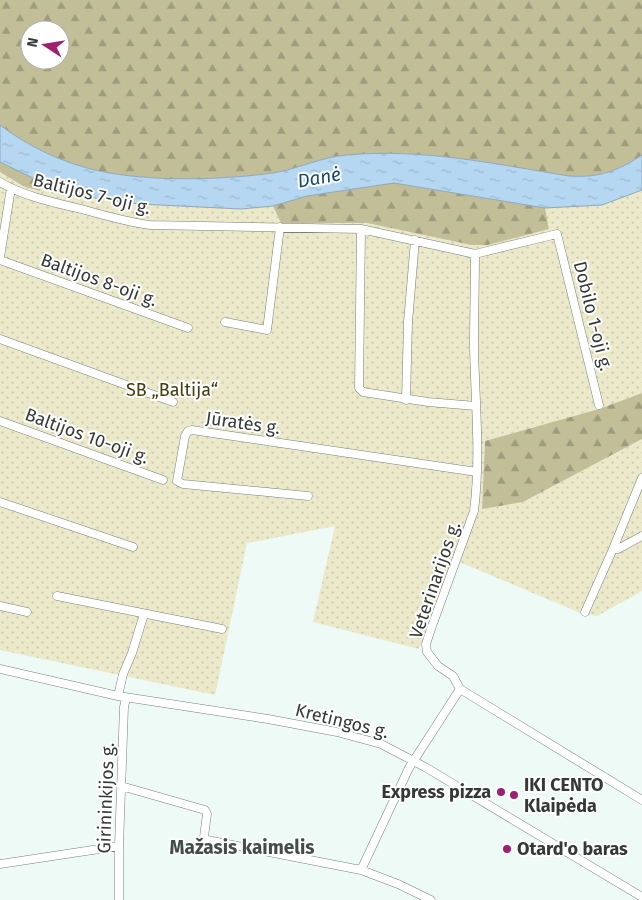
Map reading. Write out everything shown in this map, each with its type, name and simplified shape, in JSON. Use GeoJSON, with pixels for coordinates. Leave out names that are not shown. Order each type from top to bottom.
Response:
{"type":"FeatureCollection","features":[{"type":"Feature","properties":{"kind":"street","name":"Baltijos 7-oji g."},"geometry":{"type":"LineString","coordinates":[[0,182],[11,188],[52,202],[138,224],[361,229],[475,254]]}},
{"type":"Feature","properties":{"kind":"street"},"geometry":{"type":"LineString","coordinates":[[0,258],[11,188]]}},
{"type":"Feature","properties":{"kind":"street"},"geometry":{"type":"LineString","coordinates":[[224,322],[267,330],[280,227]]}},
{"type":"Feature","properties":{"kind":"street"},"geometry":{"type":"LineString","coordinates":[[361,229],[359,388],[362,392],[406,400],[476,406]]}},
{"type":"Feature","properties":{"kind":"street","name":"Dobilo 1-oji g."},"geometry":{"type":"LineString","coordinates":[[475,254],[558,234],[599,405]]}},
{"type":"Feature","properties":{"kind":"street"},"geometry":{"type":"LineString","coordinates":[[406,400],[408,322],[415,240]]}},
{"type":"Feature","properties":{"kind":"street","name":"Veterinarijos g."},"geometry":{"type":"LineString","coordinates":[[475,254],[476,472],[474,511],[426,644],[427,652],[438,666],[453,676],[460,689],[642,800]]}},
{"type":"Feature","properties":{"kind":"street","name":"Baltijos 8-oji g."},"geometry":{"type":"LineString","coordinates":[[0,258],[188,328]]}},
{"type":"Feature","properties":{"kind":"street"},"geometry":{"type":"LineString","coordinates":[[0,339],[173,402]]}},
{"type":"Feature","properties":{"kind":"street","name":"Baltijos 10-oji g."},"geometry":{"type":"LineString","coordinates":[[0,421],[164,480]]}},
{"type":"Feature","properties":{"kind":"street","name":"Jūratės g."},"geometry":{"type":"LineString","coordinates":[[308,496],[183,484],[177,481],[185,436],[188,431],[192,430],[476,472]]}},
{"type":"Feature","properties":{"kind":"street"},"geometry":{"type":"LineString","coordinates":[[585,612],[642,478]]}},
{"type":"Feature","properties":{"kind":"street"},"geometry":{"type":"LineString","coordinates":[[0,502],[133,548]]}},
{"type":"Feature","properties":{"kind":"street"},"geometry":{"type":"LineString","coordinates":[[613,549],[618,549],[642,536]]}},
{"type":"Feature","properties":{"kind":"street"},"geometry":{"type":"LineString","coordinates":[[57,596],[222,629]]}},
{"type":"Feature","properties":{"kind":"street"},"geometry":{"type":"LineString","coordinates":[[0,606],[28,612]]}},
{"type":"Feature","properties":{"kind":"street","name":"Girininkijos g."},"geometry":{"type":"LineString","coordinates":[[119,900],[124,707],[122,697],[123,674],[144,614]]}},
{"type":"Feature","properties":{"kind":"street","name":"Kretingos g."},"geometry":{"type":"LineString","coordinates":[[0,669],[122,697],[268,719],[337,732],[381,744],[414,761],[642,897]]}},
{"type":"Feature","properties":{"kind":"street"},"geometry":{"type":"LineString","coordinates":[[361,870],[414,761],[460,689]]}},
{"type":"Feature","properties":{"kind":"street"},"geometry":{"type":"LineString","coordinates":[[121,786],[205,810],[207,814],[204,837],[207,840],[361,870],[398,884],[431,900]]}},
{"type":"Feature","properties":{"kind":"street"},"geometry":{"type":"LineString","coordinates":[[0,864],[119,846]]}},
{"type":"Feature","properties":{"kind":"green space"},"geometry":{"type":"Polygon","coordinates":[[[0,0],[642,0],[642,155],[608,172],[590,176],[569,176],[458,158],[375,153],[337,156],[273,173],[186,179],[141,177],[119,175],[72,164],[23,140],[0,125],[0,0]]]}},
{"type":"Feature","properties":{"kind":"green space"},"geometry":{"type":"Polygon","coordinates":[[[0,162],[43,183],[40,191],[23,186],[0,172],[0,162]]]}},
{"type":"Feature","properties":{"kind":"green space","name":"SB „Baltija“"},"geometry":{"type":"Polygon","coordinates":[[[0,172],[23,186],[40,191],[43,183],[95,198],[241,209],[273,206],[281,223],[367,223],[471,245],[488,245],[549,228],[545,208],[602,205],[642,190],[642,393],[599,409],[485,441],[482,508],[523,502],[642,439],[642,591],[597,616],[583,614],[452,559],[419,649],[313,622],[335,526],[247,543],[215,695],[0,650],[0,172]]]}},
{"type":"Feature","properties":{"kind":"green space"},"geometry":{"type":"Polygon","coordinates":[[[394,183],[545,208],[549,229],[488,245],[471,245],[367,223],[281,223],[273,206],[307,196],[394,183]]]}},
{"type":"Feature","properties":{"kind":"green space"},"geometry":{"type":"Polygon","coordinates":[[[642,393],[642,439],[523,502],[482,509],[485,441],[599,409],[642,393]]]}},
{"type":"Feature","properties":{"kind":"water","name":"Danė"},"geometry":{"type":"Polygon","coordinates":[[[0,125],[35,147],[60,159],[86,168],[119,175],[186,179],[253,175],[282,171],[337,156],[375,153],[431,155],[569,176],[590,176],[616,169],[642,155],[642,190],[602,205],[545,208],[394,183],[307,196],[273,206],[241,209],[139,204],[95,198],[43,183],[0,162],[0,125]]]}},
{"type":"Feature","properties":{"kind":"place","name":"Express pizza"},"geometry":{"type":"Point","coordinates":[501,792]}},
{"type":"Feature","properties":{"kind":"place","name":"IKI CENTO Klaipėda"},"geometry":{"type":"Point","coordinates":[514,795]}},
{"type":"Feature","properties":{"kind":"place","name":"Otard'o baras"},"geometry":{"type":"Point","coordinates":[507,849]}},
{"type":"Feature","properties":{"kind":"district","name":"Mažasis kaimelis"},"geometry":{"type":"Point","coordinates":[242,847]}}]}
